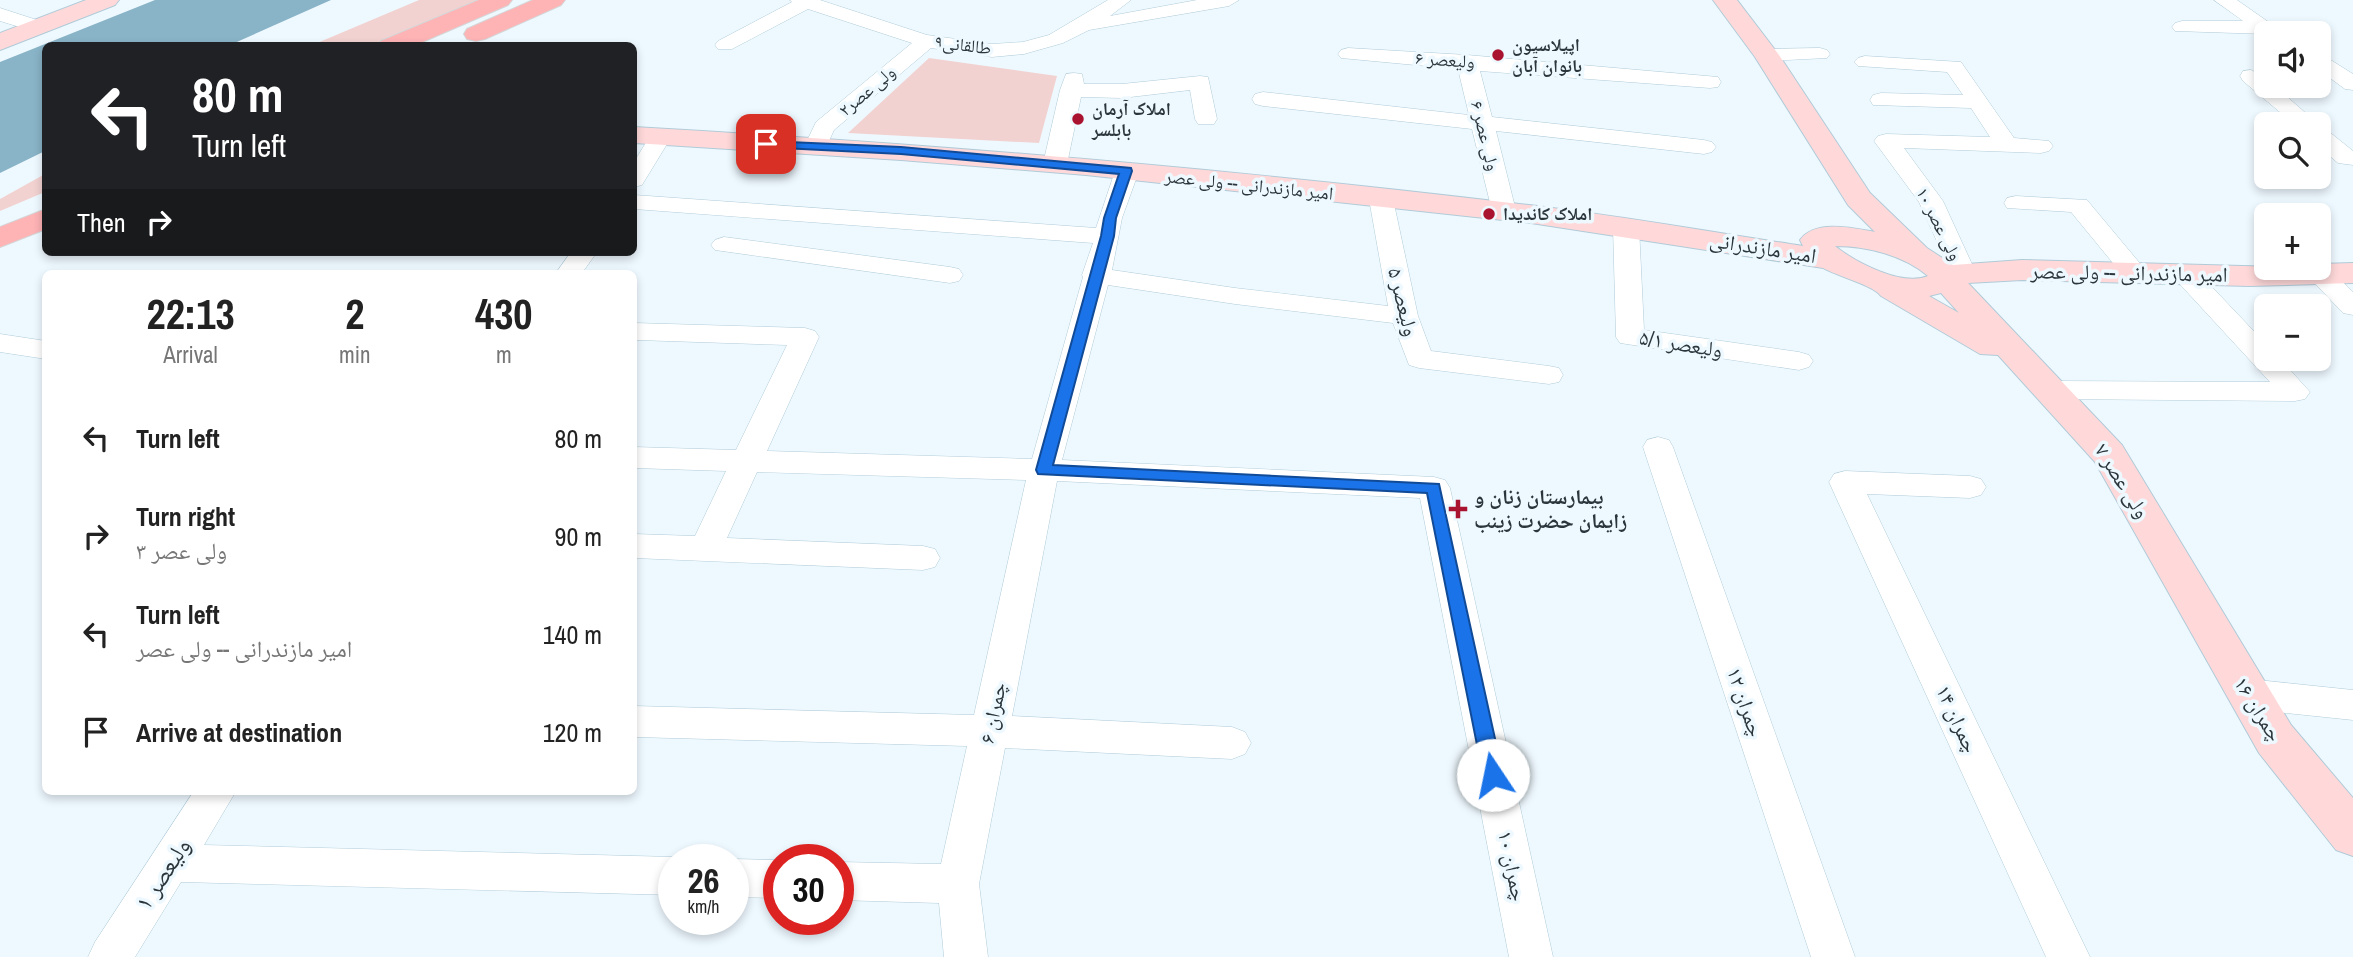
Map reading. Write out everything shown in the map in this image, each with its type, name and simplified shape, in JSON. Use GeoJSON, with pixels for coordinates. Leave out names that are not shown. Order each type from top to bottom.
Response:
{"type":"FeatureCollection","features":[{"type":"Feature","properties":{"kind":"main road"},"geometry":{"type":"LineString","coordinates":[[400,42],[500,0]]}},
{"type":"Feature","properties":{"kind":"main road"},"geometry":{"type":"LineString","coordinates":[[433,42],[529,0]]}},
{"type":"Feature","properties":{"kind":"main road"},"geometry":{"type":"LineString","coordinates":[[457,42],[554,0]]}},
{"type":"Feature","properties":{"kind":"main road"},"geometry":{"type":"LineString","coordinates":[[0,225],[42,208]]}},
{"type":"Feature","properties":{"kind":"main road"},"geometry":{"type":"LineString","coordinates":[[0,238],[42,220]]}},
{"type":"Feature","properties":{"kind":"street"},"geometry":{"type":"LineString","coordinates":[[0,42],[107,0]]}},
{"type":"Feature","properties":{"kind":"street","name":"طالقانی۹"},"geometry":{"type":"LineString","coordinates":[[805,1],[927,41],[980,51],[1021,48],[1056,39],[1121,0]]}},
{"type":"Feature","properties":{"kind":"street"},"geometry":{"type":"LineString","coordinates":[[1074,28],[1229,0]]}},
{"type":"Feature","properties":{"kind":"street"},"geometry":{"type":"LineString","coordinates":[[1701,0],[1730,18],[1766,55],[1859,199],[1916,255]]}},
{"type":"Feature","properties":{"kind":"street"},"geometry":{"type":"LineString","coordinates":[[2224,0],[2257,21]]}},
{"type":"Feature","properties":{"kind":"street"},"geometry":{"type":"LineString","coordinates":[[725,45],[805,1]]}},
{"type":"Feature","properties":{"kind":"street"},"geometry":{"type":"LineString","coordinates":[[0,14],[39,27]]}},
{"type":"Feature","properties":{"kind":"street"},"geometry":{"type":"LineString","coordinates":[[1730,18],[1829,193],[1827,231],[1875,279]]}},
{"type":"Feature","properties":{"kind":"street"},"geometry":{"type":"LineString","coordinates":[[2182,27],[2254,29]]}},
{"type":"Feature","properties":{"kind":"street","name":"ولی عصر۲"},"geometry":{"type":"LineString","coordinates":[[816,147],[824,127],[927,41]]}},
{"type":"Feature","properties":{"kind":"street","name":"ولیعصر ۶"},"geometry":{"type":"LineString","coordinates":[[1348,54],[1467,61],[1710,82]]}},
{"type":"Feature","properties":{"kind":"street"},"geometry":{"type":"LineString","coordinates":[[1766,55],[1820,54]]}},
{"type":"Feature","properties":{"kind":"street","name":"ولی عصر ۶"},"geometry":{"type":"LineString","coordinates":[[1467,61],[1504,211]]}},
{"type":"Feature","properties":{"kind":"street"},"geometry":{"type":"LineString","coordinates":[[1866,62],[1983,67]]}},
{"type":"Feature","properties":{"kind":"street"},"geometry":{"type":"LineString","coordinates":[[1954,66],[2007,145],[2041,146]]}},
{"type":"Feature","properties":{"kind":"street"},"geometry":{"type":"LineString","coordinates":[[2331,69],[2353,84]]}},
{"type":"Feature","properties":{"kind":"street"},"geometry":{"type":"LineString","coordinates":[[2251,76],[2292,112]]}},
{"type":"Feature","properties":{"kind":"street"},"geometry":{"type":"LineString","coordinates":[[1055,164],[1072,85],[1122,91],[1200,82],[1206,119]]}},
{"type":"Feature","properties":{"kind":"street"},"geometry":{"type":"LineString","coordinates":[[1263,99],[1704,147]]}},
{"type":"Feature","properties":{"kind":"street"},"geometry":{"type":"LineString","coordinates":[[1881,100],[1979,102]]}},
{"type":"Feature","properties":{"kind":"street"},"geometry":{"type":"LineString","coordinates":[[637,170],[647,136]]}},
{"type":"Feature","properties":{"kind":"street","name":"امیر مازندرانی -- ولی عصر"},"geometry":{"type":"LineString","coordinates":[[647,136],[1055,164],[1504,211],[1695,237]]}},
{"type":"Feature","properties":{"kind":"street","name":"ولی عصر ۱۰"},"geometry":{"type":"LineString","coordinates":[[1952,276],[1931,201],[1886,141],[2007,145]]}},
{"type":"Feature","properties":{"kind":"street"},"geometry":{"type":"LineString","coordinates":[[2331,144],[2350,158]]}},
{"type":"Feature","properties":{"kind":"street","name":"چمران ۶"},"geometry":{"type":"LineString","coordinates":[[966,957],[958,884],[989,731],[1044,470],[1095,275],[1108,236],[1110,218],[1126,171]]}},
{"type":"Feature","properties":{"kind":"street","name":"ولیعصر ۵"},"geometry":{"type":"LineString","coordinates":[[1381,199],[1404,316],[1419,359],[1549,375]]}},
{"type":"Feature","properties":{"kind":"street"},"geometry":{"type":"LineString","coordinates":[[637,202],[1108,236]]}},
{"type":"Feature","properties":{"kind":"street"},"geometry":{"type":"LineString","coordinates":[[2016,203],[2085,206],[2135,273]]}},
{"type":"Feature","properties":{"kind":"street"},"geometry":{"type":"LineString","coordinates":[[855,262],[890,219]]}},
{"type":"Feature","properties":{"kind":"street","name":"ولیعصر ۵/۱"},"geometry":{"type":"LineString","coordinates":[[1626,227],[1630,337],[1799,360]]}},
{"type":"Feature","properties":{"kind":"street"},"geometry":{"type":"LineString","coordinates":[[1827,231],[1916,255]]}},
{"type":"Feature","properties":{"kind":"street","name":"امیر مازندرانی"},"geometry":{"type":"LineString","coordinates":[[1695,237],[1827,231]]}},
{"type":"Feature","properties":{"kind":"street"},"geometry":{"type":"LineString","coordinates":[[724,245],[950,275]]}},
{"type":"Feature","properties":{"kind":"street","name":"ولی عصر ۷"},"geometry":{"type":"LineString","coordinates":[[1916,255],[1952,276],[2039,378],[2109,454],[2177,574]]}},
{"type":"Feature","properties":{"kind":"street","name":"امیر مازندرانی -- ولی عصر"},"geometry":{"type":"LineString","coordinates":[[1875,279],[1907,288],[1928,289],[1937,288],[1952,276],[2022,270],[2254,274]]}},
{"type":"Feature","properties":{"kind":"street","name":"امیر مازندرانی -- ولی عصر"},"geometry":{"type":"LineString","coordinates":[[2331,274],[2353,273]]}},
{"type":"Feature","properties":{"kind":"street"},"geometry":{"type":"LineString","coordinates":[[2039,378],[2295,392],[2185,274]]}},
{"type":"Feature","properties":{"kind":"street"},"geometry":{"type":"LineString","coordinates":[[1095,275],[1235,296],[1404,316]]}},
{"type":"Feature","properties":{"kind":"street","name":"ولی عصر ۷"},"geometry":{"type":"LineString","coordinates":[[1875,279],[2039,378]]}},
{"type":"Feature","properties":{"kind":"street"},"geometry":{"type":"LineString","coordinates":[[2325,280],[2353,307]]}},
{"type":"Feature","properties":{"kind":"street"},"geometry":{"type":"LineString","coordinates":[[637,331],[805,337],[705,549]]}},
{"type":"Feature","properties":{"kind":"street"},"geometry":{"type":"LineString","coordinates":[[0,343],[42,349]]}},
{"type":"Feature","properties":{"kind":"street","name":"چمران ۱۲"},"geometry":{"type":"LineString","coordinates":[[1658,447],[1833,957]]}},
{"type":"Feature","properties":{"kind":"street"},"geometry":{"type":"LineString","coordinates":[[637,457],[1044,470]]}},
{"type":"Feature","properties":{"kind":"street","name":"چمران ۱۰"},"geometry":{"type":"LineString","coordinates":[[1044,470],[1434,488],[1531,957]]}},
{"type":"Feature","properties":{"kind":"street","name":"چمران ۱۴"},"geometry":{"type":"LineString","coordinates":[[1969,487],[1846,482],[2068,957]]}},
{"type":"Feature","properties":{"kind":"street"},"geometry":{"type":"LineString","coordinates":[[637,546],[923,558]]}},
{"type":"Feature","properties":{"kind":"street","name":"چمران ۱۶"},"geometry":{"type":"LineString","coordinates":[[2177,574],[2275,739],[2353,834]]}},
{"type":"Feature","properties":{"kind":"street"},"geometry":{"type":"LineString","coordinates":[[2248,694],[2353,705]]}},
{"type":"Feature","properties":{"kind":"street"},"geometry":{"type":"LineString","coordinates":[[637,722],[989,731],[1233,743]]}},
{"type":"Feature","properties":{"kind":"street","name":"ولیعصر ۱"},"geometry":{"type":"LineString","coordinates":[[110,957],[214,795]]}},
{"type":"Feature","properties":{"kind":"street"},"geometry":{"type":"LineString","coordinates":[[171,863],[658,876]]}},
{"type":"Feature","properties":{"kind":"street"},"geometry":{"type":"LineString","coordinates":[[854,881],[958,884]]}},
{"type":"Feature","properties":{"kind":"shaded area"},"geometry":{"type":"Polygon","coordinates":[[[419,0],[507,0],[406,42],[319,42],[419,0]]]}},
{"type":"Feature","properties":{"kind":"shaded area"},"geometry":{"type":"Polygon","coordinates":[[[929,58],[1057,76],[1039,143],[848,133],[929,58]]]}},
{"type":"Feature","properties":{"kind":"shaded area"},"geometry":{"type":"Polygon","coordinates":[[[42,176],[42,193],[0,211],[0,199],[42,176]]]}},
{"type":"Feature","properties":{"kind":"water"},"geometry":{"type":"Polygon","coordinates":[[[155,0],[331,0],[237,42],[50,42],[155,0]]]}},
{"type":"Feature","properties":{"kind":"water"},"geometry":{"type":"Polygon","coordinates":[[[42,45],[42,152],[0,173],[0,62],[42,45]]]}},
{"type":"Feature","properties":{"kind":"place","name":"اپیلاسیون بانوان آبان"},"geometry":{"type":"Point","coordinates":[1498,55]}},
{"type":"Feature","properties":{"kind":"place","name":"املاک آرمان بابلسر"},"geometry":{"type":"Point","coordinates":[1078,119]}},
{"type":"Feature","properties":{"kind":"place","name":"املاک کاندیدا"},"geometry":{"type":"Point","coordinates":[1489,214]}},
{"type":"Feature","properties":{"kind":"place","name":"بیمارستان زنان و زایمان حضرت زینب"},"geometry":{"type":"Point","coordinates":[1458,509]}},
{"type":"Feature","properties":{"kind":"route"},"geometry":{"type":"LineString","coordinates":[[766,144],[901,151],[1126,171],[1110,218],[1108,236],[1095,275],[1044,470],[1434,488],[1493,775]]}}]}
